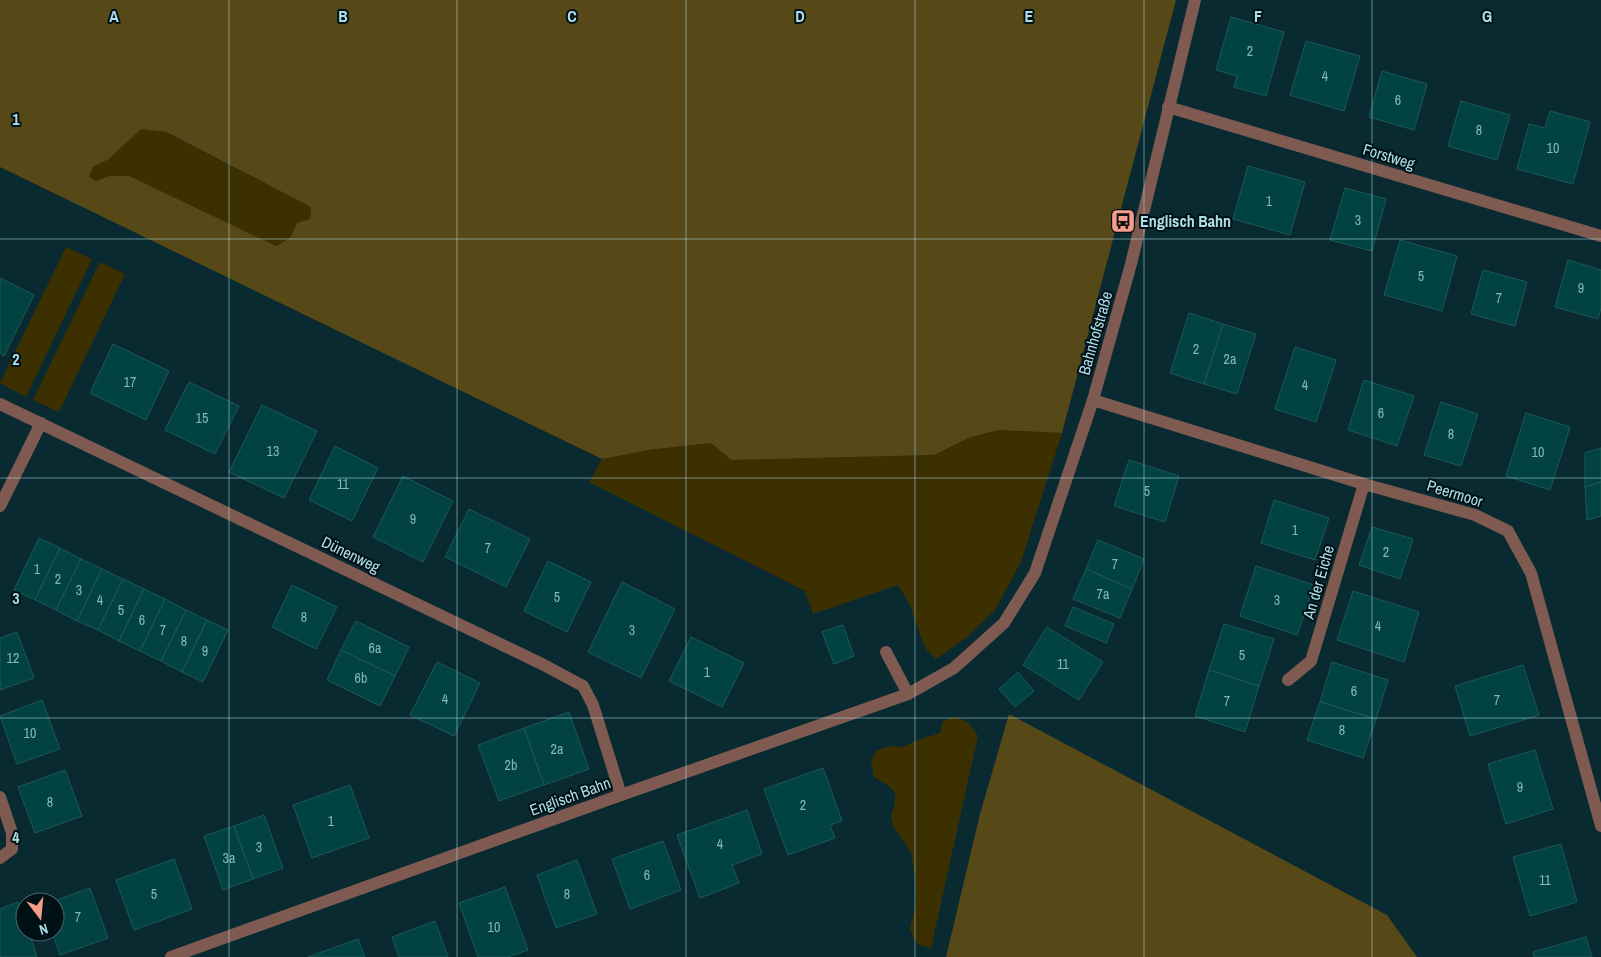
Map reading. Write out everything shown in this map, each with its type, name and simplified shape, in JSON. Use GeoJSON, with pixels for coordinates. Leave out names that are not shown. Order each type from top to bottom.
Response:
{"type":"FeatureCollection","features":[{"type":"Feature","properties":{"kind":"street","name":"Bahnhofstraße"},"geometry":{"type":"LineString","coordinates":[[973,652],[1004,624],[1035,573],[1093,400],[1132,264],[1195,0]]}},
{"type":"Feature","properties":{"kind":"street","name":"Forstweg"},"geometry":{"type":"LineString","coordinates":[[1168,107],[1601,236]]}},
{"type":"Feature","properties":{"kind":"street","name":"Peermoor"},"geometry":{"type":"LineString","coordinates":[[1093,400],[1364,484],[1475,515],[1508,531],[1531,573],[1601,826]]}},
{"type":"Feature","properties":{"kind":"street","name":"Dünenweg"},"geometry":{"type":"LineString","coordinates":[[1,406],[542,664],[583,686],[593,705],[621,795]]}},
{"type":"Feature","properties":{"kind":"street"},"geometry":{"type":"LineString","coordinates":[[0,506],[40,423]]}},
{"type":"Feature","properties":{"kind":"street","name":"An der Eiche"},"geometry":{"type":"LineString","coordinates":[[1288,680],[1312,661],[1364,484]]}},
{"type":"Feature","properties":{"kind":"street"},"geometry":{"type":"LineString","coordinates":[[886,652],[908,694]]}},
{"type":"Feature","properties":{"kind":"street","name":"Englisch Bahn"},"geometry":{"type":"LineString","coordinates":[[171,957],[908,694],[954,668],[973,652]]}},
{"type":"Feature","properties":{"kind":"street"},"geometry":{"type":"LineString","coordinates":[[0,797],[12,833],[12,849],[0,858]]}},
{"type":"Feature","properties":{"kind":"shaded area"},"geometry":{"type":"Polygon","coordinates":[[[0,0],[1176,0],[1062,433],[999,430],[971,437],[934,455],[731,460],[711,443],[649,450],[602,459],[0,167],[0,0]],[[141,129],[109,159],[93,167],[89,177],[96,181],[109,176],[129,176],[276,246],[290,238],[297,223],[310,219],[311,207],[166,132],[141,129]]]}},
{"type":"Feature","properties":{"kind":"shaded area"},"geometry":{"type":"Polygon","coordinates":[[[141,129],[165,132],[311,207],[310,220],[297,223],[290,238],[276,246],[129,177],[109,176],[96,181],[89,177],[93,167],[109,159],[141,129]]]}},
{"type":"Feature","properties":{"kind":"shaded area"},"geometry":{"type":"Polygon","coordinates":[[[66,247],[92,259],[26,397],[0,383],[66,247]]]}},
{"type":"Feature","properties":{"kind":"shaded area"},"geometry":{"type":"Polygon","coordinates":[[[100,262],[125,274],[59,412],[33,400],[100,262]]]}},
{"type":"Feature","properties":{"kind":"shaded area"},"geometry":{"type":"Polygon","coordinates":[[[999,430],[1062,433],[1021,562],[995,610],[966,638],[936,659],[925,648],[909,603],[898,585],[813,614],[805,591],[589,482],[602,459],[649,450],[711,443],[731,460],[934,455],[971,437],[999,430]]]}},
{"type":"Feature","properties":{"kind":"shaded area"},"geometry":{"type":"Polygon","coordinates":[[[1009,714],[1387,915],[1417,957],[946,957],[980,814],[1009,714]]]}},
{"type":"Feature","properties":{"kind":"shaded area"},"geometry":{"type":"Polygon","coordinates":[[[953,717],[968,723],[978,736],[931,948],[919,945],[913,938],[910,928],[916,904],[911,852],[894,828],[891,816],[895,803],[895,793],[889,786],[874,777],[871,762],[876,751],[890,746],[903,747],[940,733],[943,721],[953,717]]]}},
{"type":"Feature","properties":{"kind":"building"},"geometry":{"type":"Polygon","coordinates":[[[1231,17],[1284,32],[1266,96],[1234,87],[1237,76],[1216,70],[1231,17]]]}},
{"type":"Feature","properties":{"kind":"building"},"geometry":{"type":"Polygon","coordinates":[[[1306,41],[1360,56],[1344,111],[1290,95],[1306,41]]]}},
{"type":"Feature","properties":{"kind":"building"},"geometry":{"type":"Polygon","coordinates":[[[1382,71],[1427,84],[1414,130],[1369,117],[1382,71]]]}},
{"type":"Feature","properties":{"kind":"building"},"geometry":{"type":"Polygon","coordinates":[[[1461,101],[1510,115],[1497,160],[1448,146],[1461,101]]]}},
{"type":"Feature","properties":{"kind":"building"},"geometry":{"type":"Polygon","coordinates":[[[1550,111],[1590,122],[1573,184],[1517,169],[1529,124],[1545,128],[1550,111]]]}},
{"type":"Feature","properties":{"kind":"building"},"geometry":{"type":"Polygon","coordinates":[[[1248,166],[1305,182],[1290,235],[1233,219],[1248,166]]]}},
{"type":"Feature","properties":{"kind":"building"},"geometry":{"type":"Polygon","coordinates":[[[1345,188],[1386,199],[1372,251],[1330,240],[1345,188]]]}},
{"type":"Feature","properties":{"kind":"building"},"geometry":{"type":"Polygon","coordinates":[[[1400,240],[1457,256],[1442,311],[1384,295],[1400,240]]]}},
{"type":"Feature","properties":{"kind":"building"},"geometry":{"type":"Polygon","coordinates":[[[1568,260],[1601,270],[1601,308],[1598,319],[1555,307],[1568,260]]]}},
{"type":"Feature","properties":{"kind":"building"},"geometry":{"type":"Polygon","coordinates":[[[1483,270],[1527,282],[1515,326],[1471,314],[1483,270]]]}},
{"type":"Feature","properties":{"kind":"building"},"geometry":{"type":"Polygon","coordinates":[[[0,278],[34,295],[4,356],[0,353],[0,278]]]}},
{"type":"Feature","properties":{"kind":"building"},"geometry":{"type":"Polygon","coordinates":[[[1189,313],[1223,324],[1204,384],[1170,373],[1189,313]]]}},
{"type":"Feature","properties":{"kind":"building"},"geometry":{"type":"Polygon","coordinates":[[[1223,324],[1256,334],[1237,394],[1204,384],[1223,324]]]}},
{"type":"Feature","properties":{"kind":"building"},"geometry":{"type":"Polygon","coordinates":[[[113,344],[169,371],[146,420],[90,393],[113,344]]]}},
{"type":"Feature","properties":{"kind":"building"},"geometry":{"type":"Polygon","coordinates":[[[1295,347],[1336,360],[1316,422],[1275,409],[1295,347]]]}},
{"type":"Feature","properties":{"kind":"building"},"geometry":{"type":"Polygon","coordinates":[[[1364,380],[1414,396],[1397,446],[1348,430],[1364,380]]]}},
{"type":"Feature","properties":{"kind":"building"},"geometry":{"type":"Polygon","coordinates":[[[189,382],[239,406],[215,454],[165,430],[189,382]]]}},
{"type":"Feature","properties":{"kind":"building"},"geometry":{"type":"Polygon","coordinates":[[[1441,402],[1478,414],[1461,466],[1424,455],[1441,402]]]}},
{"type":"Feature","properties":{"kind":"building"},"geometry":{"type":"Polygon","coordinates":[[[262,405],[317,431],[284,498],[229,472],[262,405]]]}},
{"type":"Feature","properties":{"kind":"building"},"geometry":{"type":"Polygon","coordinates":[[[1526,413],[1570,427],[1550,490],[1506,476],[1526,413]]]}},
{"type":"Feature","properties":{"kind":"building"},"geometry":{"type":"Polygon","coordinates":[[[335,446],[378,468],[352,521],[309,500],[335,446]]]}},
{"type":"Feature","properties":{"kind":"building"},"geometry":{"type":"Polygon","coordinates":[[[1601,448],[1601,482],[1585,487],[1585,453],[1601,448]]]}},
{"type":"Feature","properties":{"kind":"building"},"geometry":{"type":"Polygon","coordinates":[[[1129,460],[1179,476],[1165,522],[1114,506],[1129,460]]]}},
{"type":"Feature","properties":{"kind":"building"},"geometry":{"type":"Polygon","coordinates":[[[403,476],[453,501],[423,562],[373,537],[403,476]]]}},
{"type":"Feature","properties":{"kind":"building"},"geometry":{"type":"Polygon","coordinates":[[[1601,482],[1601,516],[1587,520],[1585,487],[1601,482]]]}},
{"type":"Feature","properties":{"kind":"building"},"geometry":{"type":"Polygon","coordinates":[[[1274,500],[1329,518],[1315,560],[1261,543],[1274,500]]]}},
{"type":"Feature","properties":{"kind":"building"},"geometry":{"type":"Polygon","coordinates":[[[469,509],[530,539],[506,587],[445,557],[469,509]]]}},
{"type":"Feature","properties":{"kind":"building"},"geometry":{"type":"Polygon","coordinates":[[[1372,527],[1413,539],[1400,579],[1359,565],[1372,527]]]}},
{"type":"Feature","properties":{"kind":"building"},"geometry":{"type":"Polygon","coordinates":[[[39,538],[60,548],[35,600],[14,590],[39,538]]]}},
{"type":"Feature","properties":{"kind":"building"},"geometry":{"type":"Polygon","coordinates":[[[1098,540],[1144,559],[1132,589],[1086,569],[1098,540]]]}},
{"type":"Feature","properties":{"kind":"building"},"geometry":{"type":"Polygon","coordinates":[[[60,548],[81,559],[56,610],[35,600],[60,548]]]}},
{"type":"Feature","properties":{"kind":"building"},"geometry":{"type":"Polygon","coordinates":[[[81,559],[102,569],[77,621],[56,610],[81,559]]]}},
{"type":"Feature","properties":{"kind":"building"},"geometry":{"type":"Polygon","coordinates":[[[548,561],[591,582],[567,632],[524,611],[548,561]]]}},
{"type":"Feature","properties":{"kind":"building"},"geometry":{"type":"Polygon","coordinates":[[[1256,566],[1314,585],[1297,635],[1240,616],[1256,566]]]}},
{"type":"Feature","properties":{"kind":"building"},"geometry":{"type":"Polygon","coordinates":[[[102,569],[123,579],[98,630],[77,621],[102,569]]]}},
{"type":"Feature","properties":{"kind":"building"},"geometry":{"type":"Polygon","coordinates":[[[1086,569],[1132,589],[1120,618],[1073,599],[1086,569]]]}},
{"type":"Feature","properties":{"kind":"building"},"geometry":{"type":"Polygon","coordinates":[[[123,579],[144,589],[119,641],[98,630],[123,579]]]}},
{"type":"Feature","properties":{"kind":"building"},"geometry":{"type":"Polygon","coordinates":[[[622,582],[675,609],[641,678],[588,652],[622,582]]]}},
{"type":"Feature","properties":{"kind":"building"},"geometry":{"type":"Polygon","coordinates":[[[292,585],[337,607],[316,649],[272,627],[292,585]]]}},
{"type":"Feature","properties":{"kind":"building"},"geometry":{"type":"Polygon","coordinates":[[[144,589],[165,599],[140,651],[119,641],[144,589]]]}},
{"type":"Feature","properties":{"kind":"building"},"geometry":{"type":"Polygon","coordinates":[[[1353,591],[1419,612],[1404,662],[1337,640],[1353,591]]]}},
{"type":"Feature","properties":{"kind":"building"},"geometry":{"type":"Polygon","coordinates":[[[165,599],[186,610],[161,661],[140,651],[165,599]]]}},
{"type":"Feature","properties":{"kind":"building"},"geometry":{"type":"Polygon","coordinates":[[[1073,607],[1114,624],[1106,643],[1065,626],[1073,607]]]}},
{"type":"Feature","properties":{"kind":"building"},"geometry":{"type":"Polygon","coordinates":[[[186,610],[207,620],[182,672],[161,661],[186,610]]]}},
{"type":"Feature","properties":{"kind":"building"},"geometry":{"type":"Polygon","coordinates":[[[207,620],[228,630],[203,682],[182,672],[207,620]]]}},
{"type":"Feature","properties":{"kind":"building"},"geometry":{"type":"Polygon","coordinates":[[[356,621],[409,647],[395,676],[341,650],[356,621]]]}},
{"type":"Feature","properties":{"kind":"building"},"geometry":{"type":"Polygon","coordinates":[[[1224,624],[1274,639],[1259,686],[1209,670],[1224,624]]]}},
{"type":"Feature","properties":{"kind":"building"},"geometry":{"type":"Polygon","coordinates":[[[843,625],[854,656],[834,664],[822,632],[843,625]]]}},
{"type":"Feature","properties":{"kind":"building"},"geometry":{"type":"Polygon","coordinates":[[[1047,627],[1103,662],[1079,700],[1023,665],[1047,627]]]}},
{"type":"Feature","properties":{"kind":"building"},"geometry":{"type":"Polygon","coordinates":[[[17,632],[34,678],[0,690],[0,638],[17,632]]]}},
{"type":"Feature","properties":{"kind":"building"},"geometry":{"type":"Polygon","coordinates":[[[691,637],[744,663],[722,707],[669,681],[691,637]]]}},
{"type":"Feature","properties":{"kind":"building"},"geometry":{"type":"Polygon","coordinates":[[[341,650],[395,676],[380,706],[327,680],[341,650]]]}},
{"type":"Feature","properties":{"kind":"building"},"geometry":{"type":"Polygon","coordinates":[[[437,662],[480,683],[454,736],[410,715],[437,662]]]}},
{"type":"Feature","properties":{"kind":"building"},"geometry":{"type":"Polygon","coordinates":[[[1332,662],[1388,680],[1376,719],[1320,702],[1332,662]]]}},
{"type":"Feature","properties":{"kind":"building"},"geometry":{"type":"Polygon","coordinates":[[[1523,665],[1539,715],[1470,736],[1455,686],[1523,665]]]}},
{"type":"Feature","properties":{"kind":"building"},"geometry":{"type":"Polygon","coordinates":[[[1209,670],[1259,686],[1245,732],[1195,716],[1209,670]]]}},
{"type":"Feature","properties":{"kind":"building"},"geometry":{"type":"Polygon","coordinates":[[[1018,672],[1034,691],[1015,707],[999,689],[1018,672]]]}},
{"type":"Feature","properties":{"kind":"building"},"geometry":{"type":"Polygon","coordinates":[[[42,700],[60,749],[17,764],[0,716],[42,700]]]}},
{"type":"Feature","properties":{"kind":"building"},"geometry":{"type":"Polygon","coordinates":[[[1320,702],[1376,719],[1363,758],[1307,740],[1320,702]]]}},
{"type":"Feature","properties":{"kind":"building"},"geometry":{"type":"Polygon","coordinates":[[[569,712],[589,769],[544,785],[524,728],[569,712]]]}},
{"type":"Feature","properties":{"kind":"building"},"geometry":{"type":"Polygon","coordinates":[[[524,728],[544,785],[499,801],[478,745],[524,728]]]}},
{"type":"Feature","properties":{"kind":"building"},"geometry":{"type":"Polygon","coordinates":[[[1535,750],[1553,809],[1506,824],[1488,764],[1535,750]]]}},
{"type":"Feature","properties":{"kind":"building"},"geometry":{"type":"Polygon","coordinates":[[[823,768],[842,821],[830,825],[835,838],[788,855],[764,789],[823,768]]]}},
{"type":"Feature","properties":{"kind":"building"},"geometry":{"type":"Polygon","coordinates":[[[65,770],[82,816],[35,833],[18,787],[65,770]]]}},
{"type":"Feature","properties":{"kind":"building"},"geometry":{"type":"Polygon","coordinates":[[[350,785],[369,838],[312,858],[293,805],[350,785]]]}},
{"type":"Feature","properties":{"kind":"building"},"geometry":{"type":"Polygon","coordinates":[[[747,810],[762,854],[732,865],[739,883],[700,898],[677,835],[747,810]]]}},
{"type":"Feature","properties":{"kind":"building"},"geometry":{"type":"Polygon","coordinates":[[[264,815],[283,868],[253,879],[234,826],[264,815]]]}},
{"type":"Feature","properties":{"kind":"building"},"geometry":{"type":"Polygon","coordinates":[[[234,826],[253,879],[223,890],[204,836],[234,826]]]}},
{"type":"Feature","properties":{"kind":"building"},"geometry":{"type":"Polygon","coordinates":[[[663,841],[681,890],[630,909],[612,859],[663,841]]]}},
{"type":"Feature","properties":{"kind":"building"},"geometry":{"type":"Polygon","coordinates":[[[1561,844],[1577,902],[1530,916],[1513,857],[1561,844]]]}},
{"type":"Feature","properties":{"kind":"building"},"geometry":{"type":"Polygon","coordinates":[[[174,859],[192,909],[134,930],[116,880],[174,859]]]}},
{"type":"Feature","properties":{"kind":"building"},"geometry":{"type":"Polygon","coordinates":[[[577,860],[597,914],[556,928],[537,875],[577,860]]]}},
{"type":"Feature","properties":{"kind":"building"},"geometry":{"type":"Polygon","coordinates":[[[505,887],[528,950],[508,957],[478,957],[459,903],[505,887]]]}},
{"type":"Feature","properties":{"kind":"building"},"geometry":{"type":"Polygon","coordinates":[[[90,888],[108,938],[60,955],[55,942],[65,942],[65,897],[90,888]]]}},
{"type":"Feature","properties":{"kind":"building"},"geometry":{"type":"Polygon","coordinates":[[[15,903],[15,942],[32,942],[37,957],[0,957],[0,909],[15,903]]]}},
{"type":"Feature","properties":{"kind":"building"},"geometry":{"type":"Polygon","coordinates":[[[435,921],[448,957],[399,957],[392,937],[435,921]]]}},
{"type":"Feature","properties":{"kind":"building"},"geometry":{"type":"Polygon","coordinates":[[[1586,937],[1592,957],[1534,957],[1533,952],[1586,937]]]}},
{"type":"Feature","properties":{"kind":"building"},"geometry":{"type":"Polygon","coordinates":[[[358,939],[365,957],[308,957],[358,939]]]}},
{"type":"Feature","properties":{"kind":"place","name":"Englisch Bahn"},"geometry":{"type":"Point","coordinates":[1123,221]}}]}
